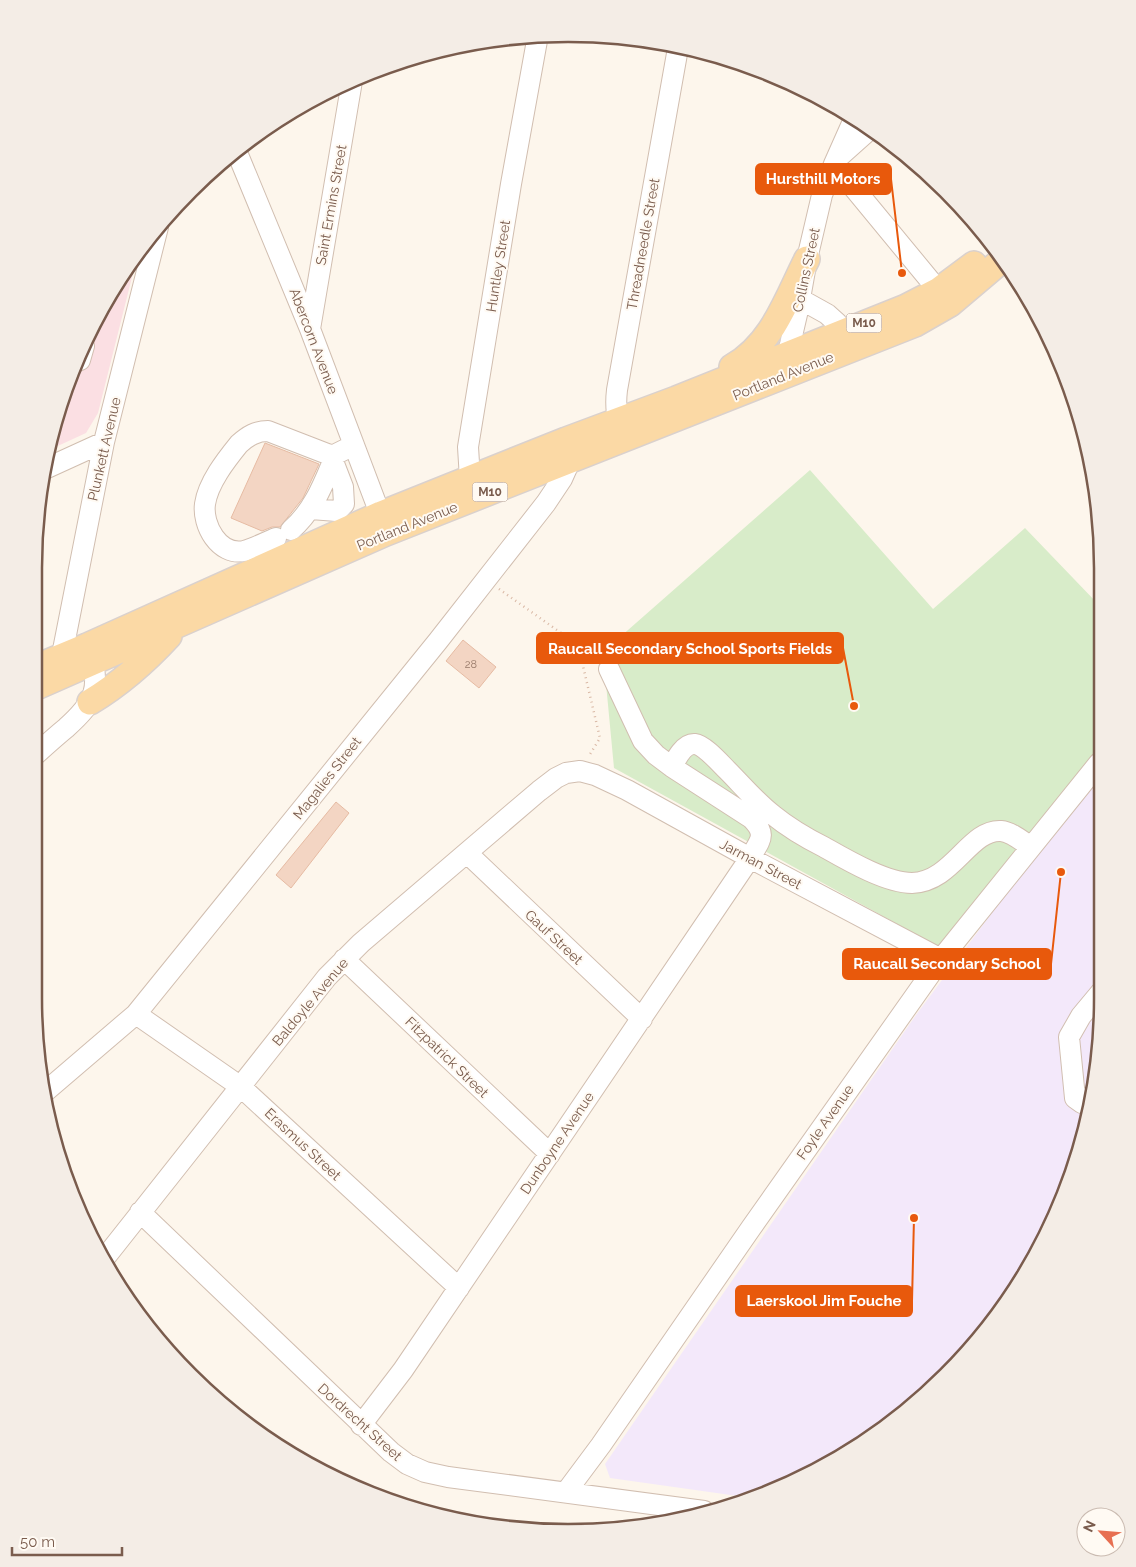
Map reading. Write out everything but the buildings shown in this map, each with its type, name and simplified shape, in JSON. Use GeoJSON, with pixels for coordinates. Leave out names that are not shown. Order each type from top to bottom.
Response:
{"type":"FeatureCollection","features":[{"type":"Feature","properties":{"kind":"main road","name":"M10"},"geometry":{"type":"LineString","coordinates":[[944,297],[989,254]]}},
{"type":"Feature","properties":{"kind":"main road"},"geometry":{"type":"LineString","coordinates":[[676,399],[745,360],[760,346],[781,314],[807,259]]}},
{"type":"Feature","properties":{"kind":"main road","name":"M10"},"geometry":{"type":"LineString","coordinates":[[944,297],[996,264]]}},
{"type":"Feature","properties":{"kind":"main road","name":"Portland Avenue"},"geometry":{"type":"LineString","coordinates":[[42,667],[64,664],[90,654],[384,524],[568,449],[846,341],[915,324],[944,297]]}},
{"type":"Feature","properties":{"kind":"main road","name":"Portland Avenue"},"geometry":{"type":"LineString","coordinates":[[620,430],[676,399],[785,365]]}},
{"type":"Feature","properties":{"kind":"main road","name":"Portland Avenue"},"geometry":{"type":"LineString","coordinates":[[90,654],[180,625],[384,524]]}},
{"type":"Feature","properties":{"kind":"main road"},"geometry":{"type":"LineString","coordinates":[[90,702],[108,691],[126,676],[180,625]]}},
{"type":"Feature","properties":{"kind":"main road","name":"Portland Avenue"},"geometry":{"type":"LineString","coordinates":[[42,682],[64,664]]}},
{"type":"Feature","properties":{"kind":"street","name":"Huntley Street"},"geometry":{"type":"LineString","coordinates":[[473,488],[468,447],[511,184],[536,44]]}},
{"type":"Feature","properties":{"kind":"street","name":"Threadneedle Street"},"geometry":{"type":"LineString","coordinates":[[620,430],[616,405],[617,390],[677,54]]}},
{"type":"Feature","properties":{"kind":"street","name":"Saint Ermins Street"},"geometry":{"type":"LineString","coordinates":[[310,329],[350,91]]}},
{"type":"Feature","properties":{"kind":"street"},"geometry":{"type":"LineString","coordinates":[[851,126],[836,161],[944,297]]}},
{"type":"Feature","properties":{"kind":"street","name":"Collins Street"},"geometry":{"type":"LineString","coordinates":[[785,365],[822,195],[836,161],[865,134]]}},
{"type":"Feature","properties":{"kind":"street","name":"Abercorn Avenue"},"geometry":{"type":"LineString","coordinates":[[239,158],[310,329],[384,524]]}},
{"type":"Feature","properties":{"kind":"street","name":"Plunkett Avenue"},"geometry":{"type":"LineString","coordinates":[[64,664],[104,442],[153,245]]}},
{"type":"Feature","properties":{"kind":"street"},"geometry":{"type":"LineString","coordinates":[[800,299],[828,314],[837,323],[846,341]]}},
{"type":"Feature","properties":{"kind":"street"},"geometry":{"type":"LineString","coordinates":[[311,509],[337,511],[344,504],[343,487],[335,458],[330,454],[268,431],[261,431],[245,438],[232,452],[208,493],[205,504],[205,516],[208,528],[219,543],[227,549],[236,552],[243,551],[284,534],[301,522],[311,509],[335,458],[354,445]]}},
{"type":"Feature","properties":{"kind":"street"},"geometry":{"type":"LineString","coordinates":[[53,465],[104,442]]}},
{"type":"Feature","properties":{"kind":"street","name":"Magalies Street"},"geometry":{"type":"LineString","coordinates":[[50,1087],[136,1014],[438,641],[557,488],[568,449]]}},
{"type":"Feature","properties":{"kind":"street"},"geometry":{"type":"LineString","coordinates":[[42,749],[84,712],[90,702],[94,694],[95,682],[90,654]]}},
{"type":"Feature","properties":{"kind":"street"},"geometry":{"type":"LineString","coordinates":[[609,669],[643,741],[656,755],[672,767],[677,757],[686,748],[692,744],[697,744],[720,762],[771,814],[797,833],[863,868],[910,883],[931,879],[943,872],[977,839],[990,833],[1002,831],[1012,834],[1031,847]]}},
{"type":"Feature","properties":{"kind":"street","name":"Dunboyne Avenue"},"geometry":{"type":"LineString","coordinates":[[361,1425],[403,1370],[459,1288],[642,1019],[761,839],[762,832],[760,826],[751,818],[672,767]]}},
{"type":"Feature","properties":{"kind":"street","name":"Foyle Avenue"},"geometry":{"type":"LineString","coordinates":[[566,1492],[601,1445],[941,959],[1094,769]]}},
{"type":"Feature","properties":{"kind":"street","name":"Baldoyle Avenue"},"geometry":{"type":"LineString","coordinates":[[108,1253],[316,989],[344,959],[547,784],[566,773],[580,771]]}},
{"type":"Feature","properties":{"kind":"street","name":"Jarman Street"},"geometry":{"type":"LineString","coordinates":[[580,771],[595,775],[627,790],[750,858],[941,959]]}},
{"type":"Feature","properties":{"kind":"street","name":"Gauf Street"},"geometry":{"type":"LineString","coordinates":[[467,853],[642,1019]]}},
{"type":"Feature","properties":{"kind":"street","name":"Fitzpatrick Street"},"geometry":{"type":"LineString","coordinates":[[344,959],[550,1154]]}},
{"type":"Feature","properties":{"kind":"street"},"geometry":{"type":"LineString","coordinates":[[1083,1102],[1075,1098],[1068,1037],[1080,1016],[1094,1000]]}},
{"type":"Feature","properties":{"kind":"street","name":"Erasmus Street"},"geometry":{"type":"LineString","coordinates":[[136,1014],[241,1086],[459,1288]]}},
{"type":"Feature","properties":{"kind":"street","name":"Dordrecht Street"},"geometry":{"type":"LineString","coordinates":[[140,1212],[361,1425],[407,1464],[425,1472],[448,1477],[693,1509]]}},
{"type":"Feature","properties":{"kind":"path"},"geometry":{"type":"LineString","coordinates":[[485,580],[578,645],[600,738],[580,771]]}},
{"type":"Feature","properties":{"kind":"shaded area"},"geometry":{"type":"Polygon","coordinates":[[[133,273],[98,413],[86,433],[57,446],[70,399],[83,367],[113,305],[133,273]]]}},
{"type":"Feature","properties":{"kind":"shaded area"},"geometry":{"type":"Polygon","coordinates":[[[1094,780],[1094,999],[1089,1068],[1076,1135],[1066,1168],[1039,1231],[1005,1291],[963,1345],[940,1371],[914,1394],[860,1436],[800,1470],[739,1496],[610,1478],[605,1464],[916,1015],[1090,781],[1094,780]]]}},
{"type":"Feature","properties":{"kind":"green space"},"geometry":{"type":"Polygon","coordinates":[[[810,470],[933,609],[1025,528],[1094,600],[1094,766],[939,947],[614,768],[603,652],[810,470]]]}},
{"type":"Feature","properties":{"kind":"place","name":"Hursthill Motors"},"geometry":{"type":"Point","coordinates":[902,273]}},
{"type":"Feature","properties":{"kind":"place","name":"Raucall Secondary School Sports Fields"},"geometry":{"type":"Point","coordinates":[854,706]}},
{"type":"Feature","properties":{"kind":"place","name":"Raucall Secondary School"},"geometry":{"type":"Point","coordinates":[1061,872]}},
{"type":"Feature","properties":{"kind":"place","name":"Laerskool Jim Fouche"},"geometry":{"type":"Point","coordinates":[914,1218]}}]}
